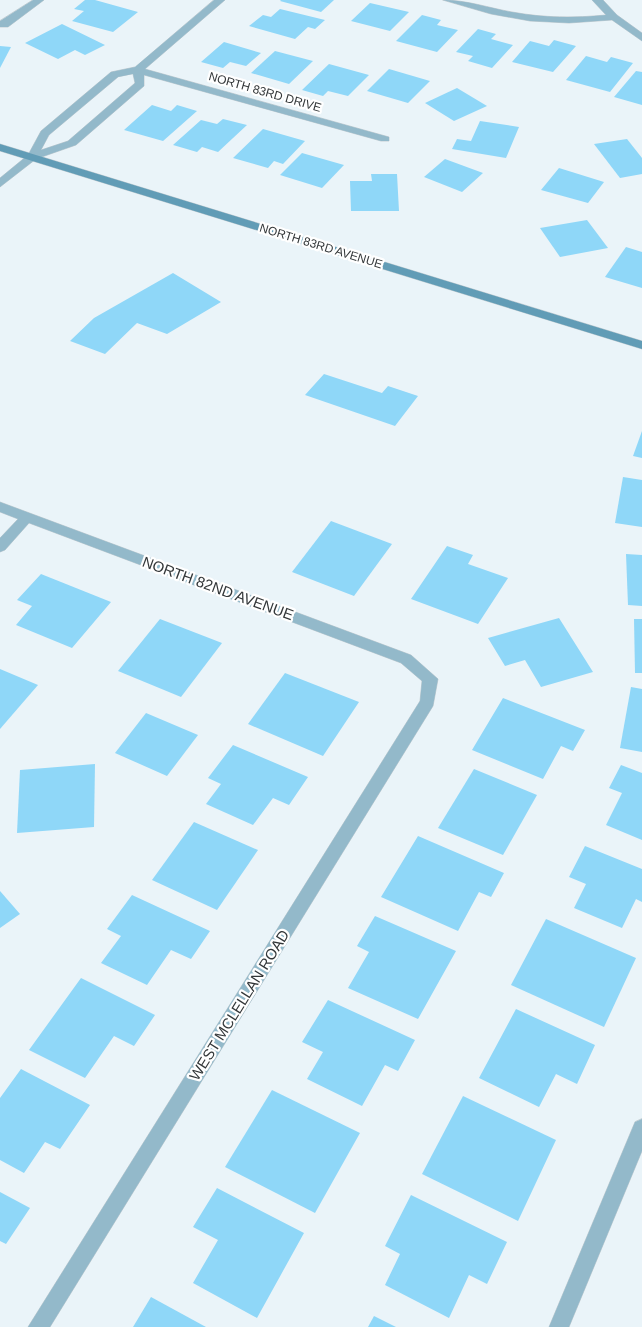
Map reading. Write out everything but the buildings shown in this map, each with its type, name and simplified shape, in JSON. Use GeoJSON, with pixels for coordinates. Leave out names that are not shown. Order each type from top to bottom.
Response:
{"type":"FeatureCollection","features":[{"type":"Feature","properties":{"kind":"main road","name":"NORTH 83RD AVENUE"},"geometry":{"type":"LineString","coordinates":[[0,147],[642,345]]}},
{"type":"Feature","properties":{"kind":"street"},"geometry":{"type":"LineString","coordinates":[[2,24],[39,0]]}},
{"type":"Feature","properties":{"kind":"street"},"geometry":{"type":"LineString","coordinates":[[0,184],[32,156],[45,133],[115,74],[138,70],[220,0]]}},
{"type":"Feature","properties":{"kind":"street"},"geometry":{"type":"LineString","coordinates":[[448,0],[526,19],[575,22],[614,18]]}},
{"type":"Feature","properties":{"kind":"street"},"geometry":{"type":"LineString","coordinates":[[598,0],[614,18],[642,38]]}},
{"type":"Feature","properties":{"kind":"street"},"geometry":{"type":"LineString","coordinates":[[32,156],[72,143],[140,84],[138,70]]}},
{"type":"Feature","properties":{"kind":"street","name":"NORTH 83RD DRIVE"},"geometry":{"type":"LineString","coordinates":[[138,70],[385,138]]}},
{"type":"Feature","properties":{"kind":"street","name":"NORTH 82ND AVENUE"},"geometry":{"type":"LineString","coordinates":[[0,507],[406,659],[430,679]]}},
{"type":"Feature","properties":{"kind":"street"},"geometry":{"type":"LineString","coordinates":[[0,547],[27,518]]}},
{"type":"Feature","properties":{"kind":"street","name":"WEST MCLELLAN ROAD"},"geometry":{"type":"LineString","coordinates":[[38,1327],[428,702],[430,679]]}},
{"type":"Feature","properties":{"kind":"street"},"geometry":{"type":"LineString","coordinates":[[559,1327],[642,1128]]}}]}
